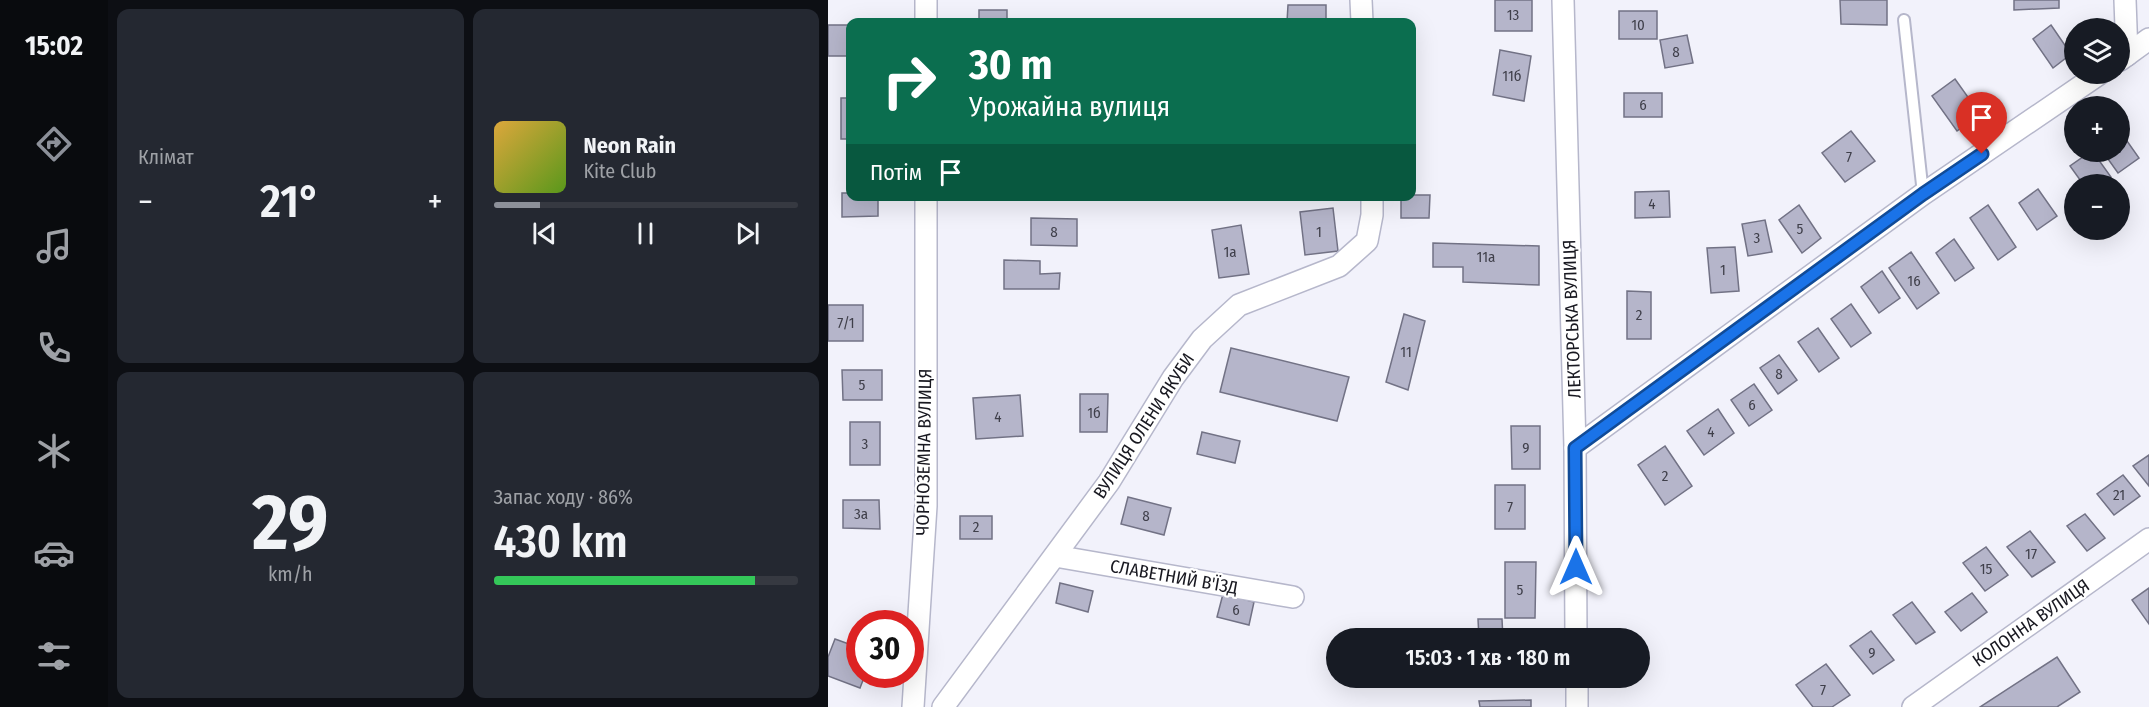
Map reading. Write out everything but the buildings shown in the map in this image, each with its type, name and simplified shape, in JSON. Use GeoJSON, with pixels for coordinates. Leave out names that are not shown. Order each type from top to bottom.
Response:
{"type":"FeatureCollection","features":[{"type":"Feature","properties":{"kind":"street"},"geometry":{"type":"LineString","coordinates":[[926,0],[926,18]]}},
{"type":"Feature","properties":{"kind":"street"},"geometry":{"type":"LineString","coordinates":[[1361,0],[1362,18]]}},
{"type":"Feature","properties":{"kind":"street","name":"ЛЕКТОРСЬКА ВУЛИЦЯ"},"geometry":{"type":"LineString","coordinates":[[1563,0],[1575,448],[1576,628]]}},
{"type":"Feature","properties":{"kind":"street"},"geometry":{"type":"LineString","coordinates":[[2124,18],[2125,0]]}},
{"type":"Feature","properties":{"kind":"street"},"geometry":{"type":"LineString","coordinates":[[2130,52],[2149,39]]}},
{"type":"Feature","properties":{"kind":"street"},"geometry":{"type":"LineString","coordinates":[[1575,448],[1923,194],[2084,84]]}},
{"type":"Feature","properties":{"kind":"street","name":"ЧОРНОЗЕМНА ВУЛИЦЯ"},"geometry":{"type":"LineString","coordinates":[[913,707],[926,506],[926,201]]}},
{"type":"Feature","properties":{"kind":"street","name":"ВУЛИЦЯ ОЛЕНИ ЯКУБИ"},"geometry":{"type":"LineString","coordinates":[[943,707],[1109,482],[1173,378],[1202,339],[1239,304],[1339,266],[1367,241],[1372,201]]}},
{"type":"Feature","properties":{"kind":"street","name":"КОЛОННА ВУЛИЦЯ"},"geometry":{"type":"LineString","coordinates":[[1914,707],[2149,539]]}},
{"type":"Feature","properties":{"kind":"street","name":"СЛАВЕТНИЙ В'ЇЗД"},"geometry":{"type":"LineString","coordinates":[[1054,556],[1293,597]]}},
{"type":"Feature","properties":{"kind":"street"},"geometry":{"type":"LineString","coordinates":[[1577,688],[1577,707]]}},
{"type":"Feature","properties":{"kind":"lane"},"geometry":{"type":"LineString","coordinates":[[1904,20],[1923,194]]}},
{"type":"Feature","properties":{"kind":"route"},"geometry":{"type":"LineString","coordinates":[[1576,567],[1575,448],[1923,194],[1982,154]]}}]}
